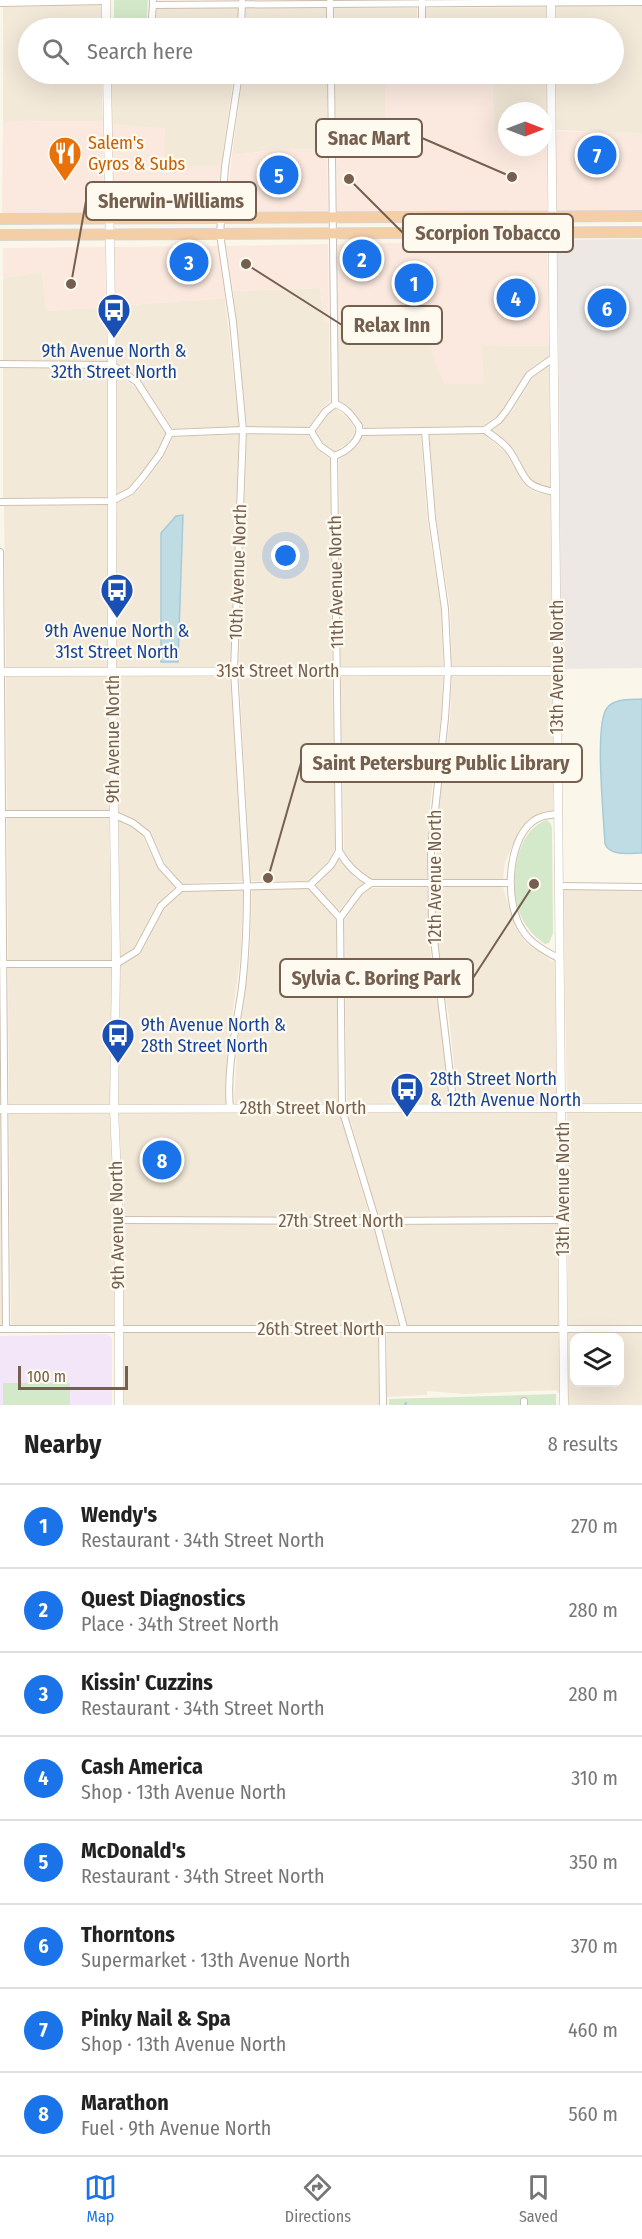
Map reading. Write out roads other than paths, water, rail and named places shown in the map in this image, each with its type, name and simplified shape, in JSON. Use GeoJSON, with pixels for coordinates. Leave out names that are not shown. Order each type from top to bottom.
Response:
{"type":"FeatureCollection","features":[{"type":"Feature","properties":{"kind":"highway"},"geometry":{"type":"LineString","coordinates":[[0,219],[642,216]]}},
{"type":"Feature","properties":{"kind":"highway"},"geometry":{"type":"LineString","coordinates":[[442,217],[442,233]]}},
{"type":"Feature","properties":{"kind":"highway"},"geometry":{"type":"LineString","coordinates":[[0,235],[642,232]]}},
{"type":"Feature","properties":{"kind":"street"},"geometry":{"type":"LineString","coordinates":[[0,3],[106,1],[106,18]]}},
{"type":"Feature","properties":{"kind":"street"},"geometry":{"type":"LineString","coordinates":[[551,1],[551,18]]}},
{"type":"Feature","properties":{"kind":"street"},"geometry":{"type":"LineString","coordinates":[[152,18],[153,2],[642,2]]}},
{"type":"Feature","properties":{"kind":"street"},"geometry":{"type":"LineString","coordinates":[[241,18],[242,2]]}},
{"type":"Feature","properties":{"kind":"street"},"geometry":{"type":"LineString","coordinates":[[330,2],[330,18]]}},
{"type":"Feature","properties":{"kind":"street"},"geometry":{"type":"LineString","coordinates":[[422,2],[422,18]]}},
{"type":"Feature","properties":{"kind":"street","name":"9th Avenue North"},"geometry":{"type":"LineString","coordinates":[[108,84],[116,964],[114,1109],[119,1220],[119,1405]]}},
{"type":"Feature","properties":{"kind":"street","name":"10th Avenue North"},"geometry":{"type":"LineString","coordinates":[[230,1108],[233,1048],[245,951],[247,885],[234,671],[243,430],[233,322],[220,234],[225,167],[237,84]]}},
{"type":"Feature","properties":{"kind":"street"},"geometry":{"type":"LineString","coordinates":[[331,84],[335,404]]}},
{"type":"Feature","properties":{"kind":"street","name":"13th Avenue North"},"geometry":{"type":"LineString","coordinates":[[551,84],[563,1108],[564,1405]]}},
{"type":"Feature","properties":{"kind":"street"},"geometry":{"type":"LineString","coordinates":[[360,432],[485,430],[507,411],[529,375],[553,358]]}},
{"type":"Feature","properties":{"kind":"street"},"geometry":{"type":"LineString","coordinates":[[0,364],[112,365],[137,382],[170,433]]}},
{"type":"Feature","properties":{"kind":"street"},"geometry":{"type":"LineString","coordinates":[[311,431],[325,412],[335,404]]}},
{"type":"Feature","properties":{"kind":"street"},"geometry":{"type":"LineString","coordinates":[[311,431],[321,446],[334,456],[351,446],[360,432],[359,426],[344,409],[335,404]]}},
{"type":"Feature","properties":{"kind":"street"},"geometry":{"type":"LineString","coordinates":[[170,433],[243,430],[311,431]]}},
{"type":"Feature","properties":{"kind":"street"},"geometry":{"type":"LineString","coordinates":[[485,430],[510,451],[527,481],[535,488],[555,492]]}},
{"type":"Feature","properties":{"kind":"street","name":"12th Avenue North"},"geometry":{"type":"LineString","coordinates":[[425,431],[432,518],[445,609],[447,671],[445,717],[431,848],[431,884],[436,972],[444,1017],[454,1108]]}},
{"type":"Feature","properties":{"kind":"street"},"geometry":{"type":"LineString","coordinates":[[0,502],[112,501],[132,491],[160,454],[170,433]]}},
{"type":"Feature","properties":{"kind":"street","name":"11th Avenue North"},"geometry":{"type":"LineString","coordinates":[[334,456],[339,851]]}},
{"type":"Feature","properties":{"kind":"street"},"geometry":{"type":"LineString","coordinates":[[0,552],[3,1329]]}},
{"type":"Feature","properties":{"kind":"street","name":"31st Street North"},"geometry":{"type":"LineString","coordinates":[[1,672],[557,671]]}},
{"type":"Feature","properties":{"kind":"street"},"geometry":{"type":"LineString","coordinates":[[1,814],[113,814],[134,824],[147,834],[162,866],[181,888]]}},
{"type":"Feature","properties":{"kind":"street"},"geometry":{"type":"LineString","coordinates":[[558,814],[543,816],[532,822],[525,831],[513,859],[510,884],[516,917],[523,932],[560,959]]}},
{"type":"Feature","properties":{"kind":"street"},"geometry":{"type":"LineString","coordinates":[[2,964],[116,964],[137,951],[161,906],[181,888],[310,885],[330,865],[339,851],[346,864],[371,883],[510,884]]}},
{"type":"Feature","properties":{"kind":"street"},"geometry":{"type":"LineString","coordinates":[[371,883],[360,891],[340,918],[342,1109],[376,1221],[404,1328]]}},
{"type":"Feature","properties":{"kind":"street"},"geometry":{"type":"LineString","coordinates":[[310,885],[340,918]]}},
{"type":"Feature","properties":{"kind":"street"},"geometry":{"type":"LineString","coordinates":[[559,886],[642,887]]}},
{"type":"Feature","properties":{"kind":"street","name":"28th Street North"},"geometry":{"type":"LineString","coordinates":[[3,1109],[642,1108]]}},
{"type":"Feature","properties":{"kind":"street","name":"27th Street North"},"geometry":{"type":"LineString","coordinates":[[119,1220],[563,1220]]}},
{"type":"Feature","properties":{"kind":"street","name":"26th Street North"},"geometry":{"type":"LineString","coordinates":[[3,1329],[642,1329]]}},
{"type":"Feature","properties":{"kind":"street"},"geometry":{"type":"LineString","coordinates":[[382,1329],[383,1405]]}},
{"type":"Feature","properties":{"kind":"water"},"geometry":{"type":"Polygon","coordinates":[[[183,515],[178,662],[161,662],[161,533],[176,516],[183,515]]]}},
{"type":"Feature","properties":{"kind":"water"},"geometry":{"type":"Polygon","coordinates":[[[642,699],[642,853],[616,853],[605,844],[600,751],[603,717],[607,708],[614,703],[642,699]]]}},
{"type":"Feature","properties":{"kind":"place","name":"Pinky Nail & Spa"},"geometry":{"type":"Point","coordinates":[597,155]}},
{"type":"Feature","properties":{"kind":"place","name":"McDonald's"},"geometry":{"type":"Point","coordinates":[279,175]}},
{"type":"Feature","properties":{"kind":"place","name":"Snac Mart"},"geometry":{"type":"Point","coordinates":[512,177]}},
{"type":"Feature","properties":{"kind":"place","name":"Scorpion Tobacco"},"geometry":{"type":"Point","coordinates":[349,179]}},
{"type":"Feature","properties":{"kind":"place","name":"Salem's Gyros & Subs"},"geometry":{"type":"Point","coordinates":[65,182]}},
{"type":"Feature","properties":{"kind":"place","name":"Quest Diagnostics"},"geometry":{"type":"Point","coordinates":[362,259]}},
{"type":"Feature","properties":{"kind":"place","name":"Kissin' Cuzzins"},"geometry":{"type":"Point","coordinates":[189,262]}},
{"type":"Feature","properties":{"kind":"place","name":"Relax Inn"},"geometry":{"type":"Point","coordinates":[246,264]}},
{"type":"Feature","properties":{"kind":"place","name":"Wendy's"},"geometry":{"type":"Point","coordinates":[414,283]}},
{"type":"Feature","properties":{"kind":"place","name":"Sherwin-Williams"},"geometry":{"type":"Point","coordinates":[71,284]}},
{"type":"Feature","properties":{"kind":"place","name":"Cash America"},"geometry":{"type":"Point","coordinates":[516,298]}},
{"type":"Feature","properties":{"kind":"place","name":"Thorntons"},"geometry":{"type":"Point","coordinates":[607,308]}},
{"type":"Feature","properties":{"kind":"place","name":"9th Avenue North & 32th Street North"},"geometry":{"type":"Point","coordinates":[114,339]}},
{"type":"Feature","properties":{"kind":"place","name":"9th Avenue North & 31st Street North"},"geometry":{"type":"Point","coordinates":[117,619]}},
{"type":"Feature","properties":{"kind":"place","name":"Saint Petersburg Public Library"},"geometry":{"type":"Point","coordinates":[268,878]}},
{"type":"Feature","properties":{"kind":"place","name":"Sylvia C. Boring Park"},"geometry":{"type":"Point","coordinates":[534,884]}},
{"type":"Feature","properties":{"kind":"place","name":"9th Avenue North & 28th Street North"},"geometry":{"type":"Point","coordinates":[118,1064]}},
{"type":"Feature","properties":{"kind":"place","name":"28th Street North & 12th Avenue North"},"geometry":{"type":"Point","coordinates":[407,1118]}},
{"type":"Feature","properties":{"kind":"place","name":"Marathon"},"geometry":{"type":"Point","coordinates":[162,1160]}}]}
